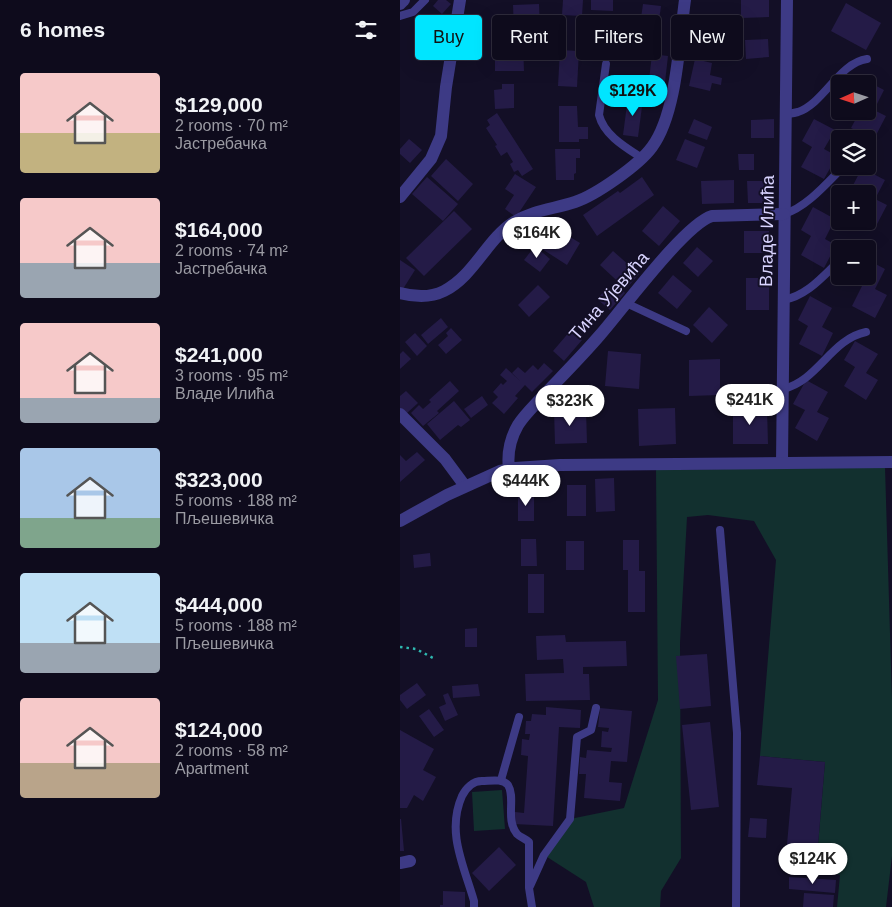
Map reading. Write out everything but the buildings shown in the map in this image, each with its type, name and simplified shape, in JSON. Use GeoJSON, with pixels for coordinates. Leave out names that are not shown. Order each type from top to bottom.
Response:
{"type":"FeatureCollection","features":[{"type":"Feature","properties":{"kind":"street"},"geometry":{"type":"LineString","coordinates":[[400,4],[404,0]]}},
{"type":"Feature","properties":{"kind":"street"},"geometry":{"type":"LineString","coordinates":[[400,197],[431,159],[441,136],[446,87],[460,0]]}},
{"type":"Feature","properties":{"kind":"street"},"geometry":{"type":"LineString","coordinates":[[400,293],[428,296],[451,287],[512,223],[537,211],[583,199],[627,171],[652,148],[669,113],[684,0]]}},
{"type":"Feature","properties":{"kind":"street","name":"Владе Илића"},"geometry":{"type":"LineString","coordinates":[[782,462],[787,0]]}},
{"type":"Feature","properties":{"kind":"street","name":"Тина Ујевића"},"geometry":{"type":"LineString","coordinates":[[509,469],[508,454],[510,443],[521,421],[601,334],[678,244],[704,219],[715,216],[784,214]]}},
{"type":"Feature","properties":{"kind":"street"},"geometry":{"type":"LineString","coordinates":[[400,414],[445,459],[465,486]]}},
{"type":"Feature","properties":{"kind":"street"},"geometry":{"type":"LineString","coordinates":[[400,521],[465,486],[509,469],[560,465],[892,462]]}},
{"type":"Feature","properties":{"kind":"lane"},"geometry":{"type":"LineString","coordinates":[[400,16],[413,12],[425,0]]}},
{"type":"Feature","properties":{"kind":"lane"},"geometry":{"type":"LineString","coordinates":[[786,114],[797,112],[807,107],[854,63],[867,59]]}},
{"type":"Feature","properties":{"kind":"lane"},"geometry":{"type":"LineString","coordinates":[[606,64],[599,115],[601,122],[608,132],[642,158]]}},
{"type":"Feature","properties":{"kind":"lane"},"geometry":{"type":"LineString","coordinates":[[784,214],[802,205],[834,175]]}},
{"type":"Feature","properties":{"kind":"lane"},"geometry":{"type":"LineString","coordinates":[[783,300],[795,298],[804,293],[831,268]]}},
{"type":"Feature","properties":{"kind":"lane"},"geometry":{"type":"LineString","coordinates":[[626,303],[686,331]]}},
{"type":"Feature","properties":{"kind":"lane"},"geometry":{"type":"LineString","coordinates":[[783,389],[801,382],[849,338],[866,332]]}},
{"type":"Feature","properties":{"kind":"lane"},"geometry":{"type":"LineString","coordinates":[[720,530],[737,733],[736,907]]}},
{"type":"Feature","properties":{"kind":"lane"},"geometry":{"type":"LineString","coordinates":[[529,888],[544,855],[570,819],[577,737],[591,730],[596,708]]}},
{"type":"Feature","properties":{"kind":"lane"},"geometry":{"type":"LineString","coordinates":[[501,780],[519,717]]}},
{"type":"Feature","properties":{"kind":"lane"},"geometry":{"type":"LineString","coordinates":[[474,907],[474,901],[460,859],[454,830],[460,801],[470,785],[478,781],[501,780],[508,785],[511,823],[518,835],[529,842],[529,888],[532,907]]}},
{"type":"Feature","properties":{"kind":"path"},"geometry":{"type":"LineString","coordinates":[[400,647],[416,649],[435,659]]}},
{"type":"Feature","properties":{"kind":"green space"},"geometry":{"type":"Polygon","coordinates":[[[885,467],[892,700],[892,856],[886,907],[837,907],[840,875],[816,869],[825,762],[760,756],[776,560],[754,521],[708,515],[687,517],[680,643],[681,858],[661,891],[660,907],[594,907],[586,882],[544,855],[570,819],[624,808],[658,700],[656,470],[885,467]]]}},
{"type":"Feature","properties":{"kind":"green space"},"geometry":{"type":"Polygon","coordinates":[[[502,790],[505,829],[474,831],[472,792],[502,790]]]}}]}
